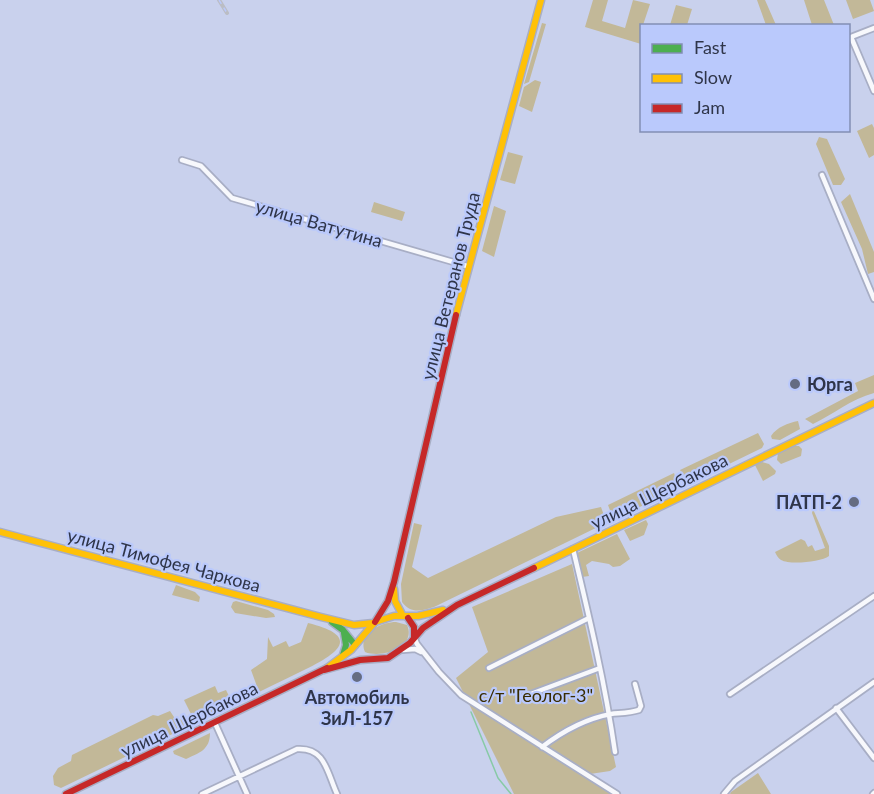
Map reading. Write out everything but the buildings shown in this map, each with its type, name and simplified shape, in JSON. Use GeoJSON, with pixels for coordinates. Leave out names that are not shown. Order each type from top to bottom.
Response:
{"type":"FeatureCollection","features":[{"type":"Feature","properties":{"kind":"main road","name":"улица Ветеранов Труда"},"geometry":{"type":"LineString","coordinates":[[374,623],[388,601],[394,582],[467,266],[542,0]]}},
{"type":"Feature","properties":{"kind":"main road","name":"улица Щербакова"},"geometry":{"type":"LineString","coordinates":[[456,605],[874,403]]}},
{"type":"Feature","properties":{"kind":"main road","name":"улица Тимофея Чаркова"},"geometry":{"type":"LineString","coordinates":[[0,532],[321,617]]}},
{"type":"Feature","properties":{"kind":"main road"},"geometry":{"type":"LineString","coordinates":[[394,582],[395,601],[414,627],[414,637]]}},
{"type":"Feature","properties":{"kind":"main road"},"geometry":{"type":"LineString","coordinates":[[321,617],[354,625],[374,623],[386,618],[428,615],[456,605]]}},
{"type":"Feature","properties":{"kind":"main road"},"geometry":{"type":"LineString","coordinates":[[324,670],[360,660],[388,658],[403,650],[432,621],[456,605]]}},
{"type":"Feature","properties":{"kind":"main road"},"geometry":{"type":"LineString","coordinates":[[321,617],[343,630],[361,654],[372,658]]}},
{"type":"Feature","properties":{"kind":"main road"},"geometry":{"type":"LineString","coordinates":[[324,670],[355,645],[374,623]]}},
{"type":"Feature","properties":{"kind":"main road"},"geometry":{"type":"LineString","coordinates":[[342,657],[346,645],[343,630]]}},
{"type":"Feature","properties":{"kind":"main road","name":"улица Щербакова"},"geometry":{"type":"LineString","coordinates":[[66,794],[324,670]]}},
{"type":"Feature","properties":{"kind":"street"},"geometry":{"type":"LineString","coordinates":[[874,28],[851,37],[874,91]]}},
{"type":"Feature","properties":{"kind":"street","name":"улица Ватутина"},"geometry":{"type":"LineString","coordinates":[[182,160],[201,166],[232,198],[467,266]]}},
{"type":"Feature","properties":{"kind":"street"},"geometry":{"type":"LineString","coordinates":[[822,176],[874,299]]}},
{"type":"Feature","properties":{"kind":"street"},"geometry":{"type":"LineString","coordinates":[[573,549],[590,618],[615,752]]}},
{"type":"Feature","properties":{"kind":"street"},"geometry":{"type":"LineString","coordinates":[[730,694],[874,596]]}},
{"type":"Feature","properties":{"kind":"street"},"geometry":{"type":"LineString","coordinates":[[489,668],[590,618]]}},
{"type":"Feature","properties":{"kind":"street"},"geometry":{"type":"LineString","coordinates":[[414,637],[423,653],[461,695],[615,793]]}},
{"type":"Feature","properties":{"kind":"street"},"geometry":{"type":"LineString","coordinates":[[403,650],[415,649],[423,653]]}},
{"type":"Feature","properties":{"kind":"street"},"geometry":{"type":"LineString","coordinates":[[520,698],[600,668]]}},
{"type":"Feature","properties":{"kind":"street"},"geometry":{"type":"LineString","coordinates":[[724,794],[735,781],[874,682]]}},
{"type":"Feature","properties":{"kind":"street"},"geometry":{"type":"LineString","coordinates":[[542,747],[578,724],[609,715],[639,710],[641,706],[635,684]]}},
{"type":"Feature","properties":{"kind":"street"},"geometry":{"type":"LineString","coordinates":[[836,708],[874,758]]}},
{"type":"Feature","properties":{"kind":"street"},"geometry":{"type":"LineString","coordinates":[[215,723],[247,794]]}},
{"type":"Feature","properties":{"kind":"street"},"geometry":{"type":"LineString","coordinates":[[202,794],[297,749],[309,748],[320,755],[337,794]]}},
{"type":"Feature","properties":{"kind":"street"},"geometry":{"type":"LineString","coordinates":[[604,794],[615,793]]}},
{"type":"Feature","properties":{"kind":"green space"},"geometry":{"type":"Polygon","coordinates":[[[593,0],[608,0],[602,21],[625,28],[633,0],[650,4],[643,24],[640,24],[640,44],[585,27],[593,0]]]}},
{"type":"Feature","properties":{"kind":"green space"},"geometry":{"type":"Polygon","coordinates":[[[757,0],[765,0],[776,24],[766,24],[757,0]]]}},
{"type":"Feature","properties":{"kind":"green space"},"geometry":{"type":"Polygon","coordinates":[[[804,0],[824,0],[834,24],[812,24],[804,0]]]}},
{"type":"Feature","properties":{"kind":"green space"},"geometry":{"type":"Polygon","coordinates":[[[846,0],[870,0],[874,11],[853,19],[846,0]]]}},
{"type":"Feature","properties":{"kind":"green space"},"geometry":{"type":"Polygon","coordinates":[[[676,5],[692,9],[687,24],[670,24],[676,5]]]}},
{"type":"Feature","properties":{"kind":"green space"},"geometry":{"type":"Polygon","coordinates":[[[542,23],[546,24],[529,82],[524,84],[542,23]]]}},
{"type":"Feature","properties":{"kind":"green space"},"geometry":{"type":"Polygon","coordinates":[[[535,80],[541,82],[532,112],[519,106],[524,87],[535,80]]]}},
{"type":"Feature","properties":{"kind":"green space"},"geometry":{"type":"Polygon","coordinates":[[[872,124],[874,155],[869,158],[857,131],[872,124]]]}},
{"type":"Feature","properties":{"kind":"green space"},"geometry":{"type":"Polygon","coordinates":[[[819,137],[827,139],[845,179],[841,185],[833,185],[816,144],[819,137]]]}},
{"type":"Feature","properties":{"kind":"green space"},"geometry":{"type":"Polygon","coordinates":[[[508,152],[523,156],[515,184],[500,180],[508,152]]]}},
{"type":"Feature","properties":{"kind":"green space"},"geometry":{"type":"Polygon","coordinates":[[[850,194],[874,252],[874,272],[868,274],[862,249],[841,202],[850,194]]]}},
{"type":"Feature","properties":{"kind":"green space"},"geometry":{"type":"Polygon","coordinates":[[[374,202],[405,212],[402,221],[371,212],[374,202]]]}},
{"type":"Feature","properties":{"kind":"green space"},"geometry":{"type":"Polygon","coordinates":[[[494,206],[506,211],[494,257],[482,251],[494,206]]]}},
{"type":"Feature","properties":{"kind":"green space"},"geometry":{"type":"Polygon","coordinates":[[[874,375],[874,393],[850,403],[813,424],[805,419],[858,391],[855,383],[874,375]]]}},
{"type":"Feature","properties":{"kind":"green space"},"geometry":{"type":"Polygon","coordinates":[[[798,421],[800,429],[780,440],[772,439],[773,433],[780,428],[798,421]]]}},
{"type":"Feature","properties":{"kind":"green space"},"geometry":{"type":"Polygon","coordinates":[[[758,433],[764,444],[762,448],[692,482],[688,482],[680,470],[758,433]]]}},
{"type":"Feature","properties":{"kind":"green space"},"geometry":{"type":"Polygon","coordinates":[[[794,446],[802,449],[801,456],[781,464],[777,460],[778,453],[794,446]]]}},
{"type":"Feature","properties":{"kind":"green space"},"geometry":{"type":"Polygon","coordinates":[[[762,462],[769,464],[776,471],[763,481],[755,465],[762,462]]]}},
{"type":"Feature","properties":{"kind":"green space"},"geometry":{"type":"Polygon","coordinates":[[[674,473],[679,488],[617,518],[611,513],[608,505],[674,473]]]}},
{"type":"Feature","properties":{"kind":"green space"},"geometry":{"type":"Polygon","coordinates":[[[601,507],[606,521],[604,524],[434,607],[413,610],[402,602],[401,584],[414,523],[422,525],[412,567],[428,578],[556,517],[601,507]]]}},
{"type":"Feature","properties":{"kind":"green space"},"geometry":{"type":"Polygon","coordinates":[[[813,509],[829,546],[829,556],[805,562],[781,560],[775,552],[801,539],[808,547],[812,545],[815,551],[825,548],[812,513],[813,509]]]}},
{"type":"Feature","properties":{"kind":"green space"},"geometry":{"type":"Polygon","coordinates":[[[646,520],[648,524],[644,535],[630,541],[624,530],[646,520]]]}},
{"type":"Feature","properties":{"kind":"green space"},"geometry":{"type":"Polygon","coordinates":[[[617,534],[630,559],[620,566],[613,567],[592,561],[586,565],[589,576],[582,577],[577,553],[617,534]]]}},
{"type":"Feature","properties":{"kind":"green space","name":"с/т \"Геолог-3\""},"geometry":{"type":"Polygon","coordinates":[[[572,564],[616,767],[610,771],[590,774],[619,794],[514,794],[456,678],[488,652],[472,607],[572,564]]]}},
{"type":"Feature","properties":{"kind":"green space"},"geometry":{"type":"Polygon","coordinates":[[[176,585],[195,592],[200,597],[199,602],[172,595],[176,585]]]}},
{"type":"Feature","properties":{"kind":"green space"},"geometry":{"type":"Polygon","coordinates":[[[236,601],[268,610],[275,617],[266,618],[235,613],[231,607],[236,601]]]}},
{"type":"Feature","properties":{"kind":"green space"},"geometry":{"type":"Polygon","coordinates":[[[396,622],[407,625],[409,633],[403,645],[380,654],[365,652],[364,640],[372,630],[384,624],[396,622]]]}},
{"type":"Feature","properties":{"kind":"green space"},"geometry":{"type":"Polygon","coordinates":[[[308,623],[336,634],[340,640],[339,646],[325,659],[259,692],[251,670],[267,659],[268,637],[273,647],[286,641],[289,647],[301,642],[308,623]]]}},
{"type":"Feature","properties":{"kind":"green space"},"geometry":{"type":"Polygon","coordinates":[[[215,686],[218,693],[226,690],[233,704],[199,719],[192,716],[184,700],[215,686]]]}},
{"type":"Feature","properties":{"kind":"green space"},"geometry":{"type":"Polygon","coordinates":[[[170,711],[176,720],[188,719],[191,725],[61,788],[54,785],[53,776],[58,768],[71,761],[72,755],[153,715],[158,716],[170,711]]]}},
{"type":"Feature","properties":{"kind":"green space"},"geometry":{"type":"Polygon","coordinates":[[[210,733],[206,747],[199,753],[186,759],[174,754],[173,751],[210,733]]]}},
{"type":"Feature","properties":{"kind":"green space"},"geometry":{"type":"Polygon","coordinates":[[[758,773],[771,794],[730,794],[731,792],[758,773]]]}},
{"type":"Feature","properties":{"kind":"waterway"},"geometry":{"type":"LineString","coordinates":[[471,712],[498,778],[511,794]]}},
{"type":"Feature","properties":{"kind":"railway"},"geometry":{"type":"LineString","coordinates":[[219,0],[227,13]]}},
{"type":"Feature","properties":{"kind":"traffic: fast"},"geometry":{"type":"LineString","coordinates":[[332,622],[343,630],[355,645]]}},
{"type":"Feature","properties":{"kind":"traffic: fast"},"geometry":{"type":"LineString","coordinates":[[343,655],[346,645],[344,633]]}},
{"type":"Feature","properties":{"kind":"traffic: slow"},"geometry":{"type":"LineString","coordinates":[[456,315],[541,0]]}},
{"type":"Feature","properties":{"kind":"traffic: slow"},"geometry":{"type":"LineString","coordinates":[[534,568],[874,403]]}},
{"type":"Feature","properties":{"kind":"traffic: slow"},"geometry":{"type":"LineString","coordinates":[[0,532],[321,617],[354,625],[373,623]]}},
{"type":"Feature","properties":{"kind":"traffic: slow"},"geometry":{"type":"LineString","coordinates":[[394,589],[395,601],[403,616]]}},
{"type":"Feature","properties":{"kind":"traffic: slow"},"geometry":{"type":"LineString","coordinates":[[327,668],[351,650],[375,622],[394,616],[418,616],[443,610]]}},
{"type":"Feature","properties":{"kind":"traffic: jam"},"geometry":{"type":"LineString","coordinates":[[375,622],[388,601],[394,582],[456,315]]}},
{"type":"Feature","properties":{"kind":"traffic: jam"},"geometry":{"type":"LineString","coordinates":[[324,670],[360,660],[388,658],[410,643],[423,628],[457,605],[534,568]]}},
{"type":"Feature","properties":{"kind":"traffic: jam"},"geometry":{"type":"LineString","coordinates":[[408,618],[414,627],[414,637]]}},
{"type":"Feature","properties":{"kind":"traffic: jam"},"geometry":{"type":"LineString","coordinates":[[66,794],[327,668]]}},
{"type":"Feature","properties":{"kind":"place","name":"Юрга"},"geometry":{"type":"Point","coordinates":[795,384]}},
{"type":"Feature","properties":{"kind":"place","name":"ПАТП-2"},"geometry":{"type":"Point","coordinates":[854,502]}},
{"type":"Feature","properties":{"kind":"place","name":"Автомобиль ЗиЛ-157"},"geometry":{"type":"Point","coordinates":[357,677]}}]}
